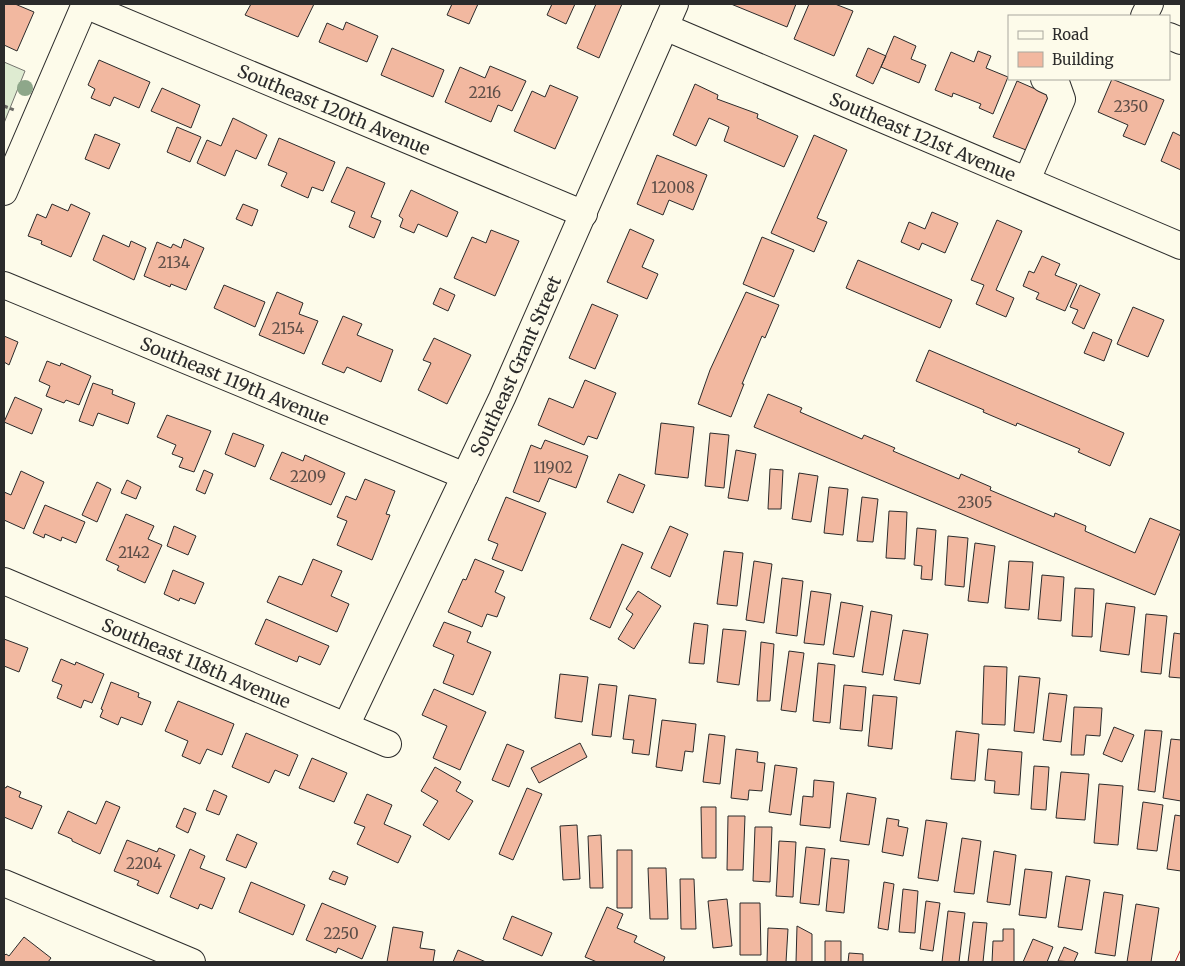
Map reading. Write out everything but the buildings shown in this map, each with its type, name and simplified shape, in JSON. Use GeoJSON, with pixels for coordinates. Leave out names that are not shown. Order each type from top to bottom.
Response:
{"type":"FeatureCollection","features":[{"type":"Feature","properties":{"kind":"street"},"geometry":{"type":"LineString","coordinates":[[4,192],[85,4]]}},
{"type":"Feature","properties":{"kind":"street","name":"Southeast 120th Avenue"},"geometry":{"type":"LineString","coordinates":[[85,4],[584,214]]}},
{"type":"Feature","properties":{"kind":"street","name":"Southeast Grant Street"},"geometry":{"type":"LineString","coordinates":[[346,726],[465,476],[584,214],[675,4]]}},
{"type":"Feature","properties":{"kind":"street","name":"Southeast 121st Avenue"},"geometry":{"type":"LineString","coordinates":[[665,27],[1181,246]]}},
{"type":"Feature","properties":{"kind":"street"},"geometry":{"type":"LineString","coordinates":[[1027,180],[1062,98],[1057,85],[1046,80]]}},
{"type":"Feature","properties":{"kind":"street","name":"Southeast 119th Avenue"},"geometry":{"type":"LineString","coordinates":[[4,285],[465,476]]}},
{"type":"Feature","properties":{"kind":"street","name":"Southeast 118th Avenue"},"geometry":{"type":"LineString","coordinates":[[4,581],[388,744]]}},
{"type":"Feature","properties":{"kind":"street"},"geometry":{"type":"LineString","coordinates":[[4,883],[192,962]]}},
{"type":"Feature","properties":{"kind":"green space"},"geometry":{"type":"Polygon","coordinates":[[[4,62],[25,71],[4,123],[4,62]]]}},
{"type":"Feature","properties":{"kind":"power"},"geometry":{"type":"LineString","coordinates":[[1175,962],[1181,949]]}}]}
